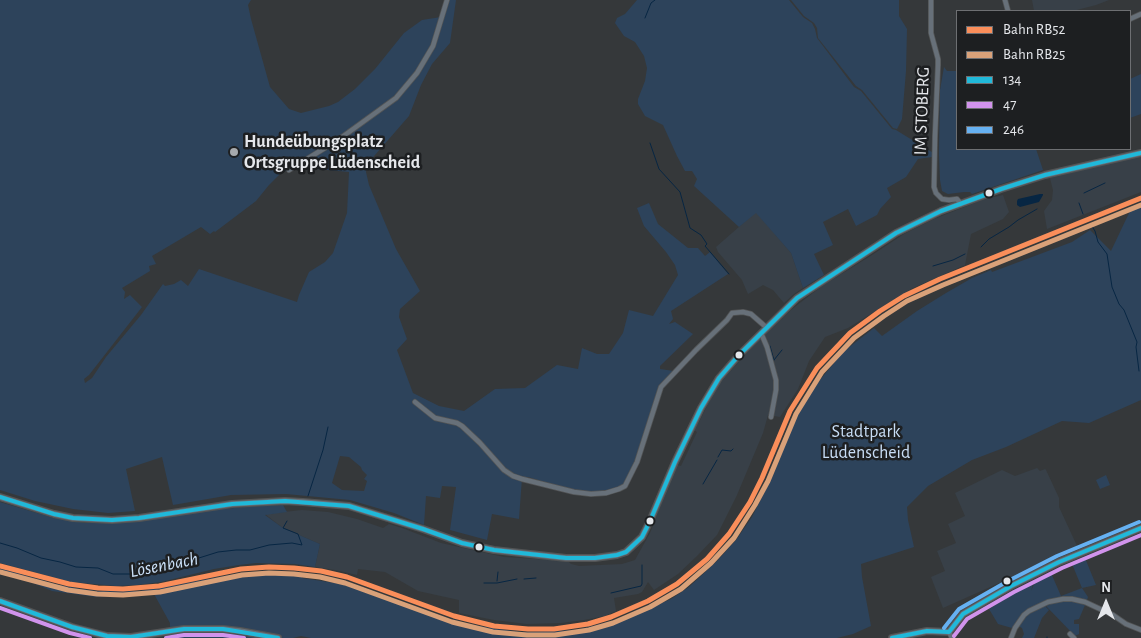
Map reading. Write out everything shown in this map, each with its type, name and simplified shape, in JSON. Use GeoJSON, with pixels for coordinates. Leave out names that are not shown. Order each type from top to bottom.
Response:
{"type":"FeatureCollection","features":[{"type":"Feature","properties":{"kind":"main road"},"geometry":{"type":"LineString","coordinates":[[0,497],[73,518],[112,520],[139,518],[232,504],[285,501],[349,506],[462,543],[494,550],[566,558],[595,558],[617,555],[626,552],[642,537],[701,408],[719,378],[739,355],[797,298],[888,238],[941,211],[1045,175],[1141,153]]}},
{"type":"Feature","properties":{"kind":"main road"},"geometry":{"type":"LineString","coordinates":[[892,638],[927,632],[951,635],[963,614],[1011,586],[1059,562],[1141,528]]}},
{"type":"Feature","properties":{"kind":"main road"},"geometry":{"type":"LineString","coordinates":[[0,601],[72,627],[107,636],[131,637],[184,630],[223,629],[240,630],[278,638]]}},
{"type":"Feature","properties":{"kind":"street"},"geometry":{"type":"LineString","coordinates":[[289,170],[338,140],[396,98],[417,73],[433,46],[447,0]]}},
{"type":"Feature","properties":{"kind":"street","name":"IM STOBERG"},"geometry":{"type":"LineString","coordinates":[[931,0],[931,33],[938,59],[934,187],[940,197],[946,200],[957,199],[960,204]]}},
{"type":"Feature","properties":{"kind":"street"},"geometry":{"type":"LineString","coordinates":[[415,402],[435,418],[462,426],[504,470],[513,476],[522,480],[574,492],[606,493],[625,486],[636,462],[661,387],[732,313],[743,312],[751,314],[767,328]]}},
{"type":"Feature","properties":{"kind":"street"},"geometry":{"type":"LineString","coordinates":[[761,333],[767,346],[776,380],[776,390],[770,417]]}},
{"type":"Feature","properties":{"kind":"street"},"geometry":{"type":"LineString","coordinates":[[1011,638],[1015,628],[1029,611],[1048,602],[1066,599],[1085,602],[1141,630]]}},
{"type":"Feature","properties":{"kind":"street"},"geometry":{"type":"LineString","coordinates":[[1070,634],[1074,638]]}},
{"type":"Feature","properties":{"kind":"shaded area"},"geometry":{"type":"Polygon","coordinates":[[[1032,0],[1109,0],[1077,10],[1034,10],[1032,0]]]}},
{"type":"Feature","properties":{"kind":"shaded area"},"geometry":{"type":"Polygon","coordinates":[[[1141,156],[1141,192],[1047,229],[1044,211],[1052,200],[1053,190],[1050,178],[1141,156]]]}},
{"type":"Feature","properties":{"kind":"shaded area"},"geometry":{"type":"Polygon","coordinates":[[[1003,195],[1009,212],[1003,219],[971,234],[965,265],[913,288],[848,328],[825,337],[809,361],[798,389],[780,417],[768,415],[763,433],[737,495],[717,535],[678,574],[654,590],[648,582],[642,592],[638,594],[614,598],[616,611],[605,616],[561,623],[527,624],[459,613],[459,600],[418,591],[385,572],[358,569],[357,575],[315,567],[320,544],[283,528],[265,514],[302,510],[328,512],[383,528],[389,524],[441,543],[504,557],[568,561],[579,566],[622,564],[635,560],[650,533],[677,465],[681,466],[697,432],[694,430],[717,386],[759,339],[792,309],[822,286],[904,234],[934,219],[982,200],[1003,195]]]}},
{"type":"Feature","properties":{"kind":"shaded area"},"geometry":{"type":"Polygon","coordinates":[[[1043,195],[1039,202],[1020,207],[1017,205],[1018,199],[1043,195]]]}},
{"type":"Feature","properties":{"kind":"shaded area"},"geometry":{"type":"Polygon","coordinates":[[[756,212],[791,253],[803,288],[784,303],[773,290],[763,285],[748,294],[742,280],[718,252],[716,247],[756,212]]]}},
{"type":"Feature","properties":{"kind":"shaded area"},"geometry":{"type":"Polygon","coordinates":[[[1037,468],[1040,471],[1046,470],[1059,498],[1059,507],[1078,548],[943,608],[931,577],[945,571],[937,551],[956,543],[948,524],[965,516],[955,493],[1002,470],[1015,476],[1037,468]]]}},
{"type":"Feature","properties":{"kind":"green space"},"geometry":{"type":"Polygon","coordinates":[[[0,0],[251,0],[248,5],[251,19],[270,87],[289,109],[301,113],[338,102],[355,89],[375,69],[404,33],[422,20],[441,17],[428,55],[448,0],[456,0],[450,43],[432,64],[421,85],[409,116],[368,163],[366,172],[369,185],[396,249],[420,291],[400,309],[399,317],[407,339],[397,350],[413,393],[439,406],[464,411],[495,389],[525,388],[557,365],[578,369],[582,348],[597,354],[609,354],[623,333],[629,310],[653,316],[678,275],[675,265],[666,252],[644,226],[637,208],[649,203],[658,224],[688,248],[698,248],[705,256],[710,252],[728,274],[671,311],[673,319],[669,324],[675,322],[693,334],[660,366],[660,369],[674,371],[666,379],[624,485],[606,492],[591,493],[568,489],[528,477],[526,479],[522,478],[519,519],[492,514],[487,540],[450,530],[456,487],[442,486],[440,498],[426,496],[424,525],[394,513],[350,500],[286,494],[231,495],[173,505],[162,457],[126,469],[135,511],[108,513],[73,509],[35,501],[0,490],[0,0]],[[317,169],[283,171],[256,201],[215,232],[210,234],[201,227],[152,256],[156,264],[149,266],[150,271],[122,288],[125,292],[124,299],[130,295],[142,307],[84,379],[85,383],[92,378],[163,284],[165,286],[174,284],[181,280],[188,286],[199,269],[297,302],[309,272],[325,262],[333,253],[347,213],[349,172],[317,169]],[[340,456],[332,483],[342,490],[364,491],[367,481],[364,479],[367,475],[349,457],[340,456]]]}},
{"type":"Feature","properties":{"kind":"green space"},"geometry":{"type":"Polygon","coordinates":[[[637,0],[789,0],[803,17],[812,23],[817,38],[854,87],[861,91],[892,129],[932,152],[932,157],[918,159],[906,177],[887,188],[891,197],[877,215],[856,226],[848,209],[823,222],[833,245],[814,254],[824,275],[803,288],[791,253],[756,213],[739,227],[694,186],[697,179],[692,171],[685,171],[663,125],[645,116],[638,104],[647,68],[644,56],[635,42],[624,36],[615,23],[617,18],[625,14],[637,0]]]}},
{"type":"Feature","properties":{"kind":"green space"},"geometry":{"type":"Polygon","coordinates":[[[791,0],[899,0],[899,16],[907,29],[902,119],[897,129],[893,128],[862,90],[856,86],[818,38],[817,28],[814,23],[804,16],[791,0]]]}},
{"type":"Feature","properties":{"kind":"green space"},"geometry":{"type":"Polygon","coordinates":[[[944,67],[947,71],[956,71],[956,150],[1036,150],[1043,170],[972,194],[964,192],[948,194],[942,191],[939,154],[940,90],[944,67]]]}},
{"type":"Feature","properties":{"kind":"green space"},"geometry":{"type":"Polygon","coordinates":[[[1141,74],[1141,114],[1131,118],[1131,79],[1141,74]]]}},
{"type":"Feature","properties":{"kind":"green space","name":"Stadtpark Lüdenscheid"},"geometry":{"type":"Polygon","coordinates":[[[1141,207],[1141,400],[1089,423],[1062,421],[1006,447],[972,460],[928,486],[907,507],[914,547],[861,564],[871,626],[853,634],[837,638],[311,638],[301,636],[293,638],[170,638],[170,623],[154,594],[96,597],[52,591],[0,569],[55,584],[96,591],[140,591],[241,573],[302,575],[302,578],[335,583],[360,589],[393,601],[394,599],[457,623],[519,632],[578,630],[634,615],[671,599],[689,587],[736,540],[752,517],[774,473],[797,414],[806,397],[843,352],[874,328],[882,336],[917,311],[972,278],[1072,242],[1090,230],[1111,251],[1130,211],[1141,207]]]}},
{"type":"Feature","properties":{"kind":"green space"},"geometry":{"type":"Polygon","coordinates":[[[1106,475],[1110,485],[1100,489],[1096,480],[1106,475]]]}},
{"type":"Feature","properties":{"kind":"green space"},"geometry":{"type":"Polygon","coordinates":[[[0,502],[54,518],[86,523],[120,523],[204,511],[283,505],[287,512],[265,515],[283,528],[320,544],[315,567],[295,564],[256,563],[214,569],[161,582],[137,585],[116,586],[71,582],[0,563],[0,502]]]}},
{"type":"Feature","properties":{"kind":"green space"},"geometry":{"type":"Polygon","coordinates":[[[1085,558],[1096,585],[1082,588],[1072,564],[1085,558]]]}},
{"type":"Feature","properties":{"kind":"green space"},"geometry":{"type":"Polygon","coordinates":[[[1051,573],[1061,596],[1082,588],[1088,597],[1087,600],[1066,597],[1042,603],[1049,610],[1042,618],[1034,638],[1022,638],[1024,634],[1020,627],[1013,626],[1012,628],[998,624],[989,609],[1034,581],[1031,591],[1036,580],[1051,573]]]}},
{"type":"Feature","properties":{"kind":"green space"},"geometry":{"type":"Polygon","coordinates":[[[1066,601],[1085,605],[1079,619],[1074,620],[1074,624],[1079,624],[1079,634],[1075,636],[1046,606],[1066,601]]]}},
{"type":"Feature","properties":{"kind":"waterway"},"geometry":{"type":"LineString","coordinates":[[645,18],[651,3],[655,0]]}},
{"type":"Feature","properties":{"kind":"waterway"},"geometry":{"type":"LineString","coordinates":[[650,143],[659,169],[680,192],[690,228],[701,235],[707,244],[705,246],[729,274]]}},
{"type":"Feature","properties":{"kind":"waterway","name":"Lösenbach"},"geometry":{"type":"LineString","coordinates":[[1084,193],[1105,183]]}},
{"type":"Feature","properties":{"kind":"waterway"},"geometry":{"type":"LineString","coordinates":[[1079,203],[1083,214]]}},
{"type":"Feature","properties":{"kind":"waterway","name":"Lösenbach"},"geometry":{"type":"LineString","coordinates":[[981,247],[989,239],[1037,209]]}},
{"type":"Feature","properties":{"kind":"waterway"},"geometry":{"type":"LineString","coordinates":[[1091,225],[1098,242],[1107,254],[1112,287],[1137,342],[1139,371]]}},
{"type":"Feature","properties":{"kind":"waterway","name":"Lösenbach"},"geometry":{"type":"LineString","coordinates":[[933,266],[965,254]]}},
{"type":"Feature","properties":{"kind":"waterway"},"geometry":{"type":"LineString","coordinates":[[770,346],[774,360]]}},
{"type":"Feature","properties":{"kind":"waterway","name":"Lösenbach"},"geometry":{"type":"LineString","coordinates":[[774,360],[782,350]]}},
{"type":"Feature","properties":{"kind":"waterway"},"geometry":{"type":"LineString","coordinates":[[308,496],[323,450],[328,427]]}},
{"type":"Feature","properties":{"kind":"waterway","name":"Lösenbach"},"geometry":{"type":"LineString","coordinates":[[718,457],[722,450],[731,451],[733,449]]}},
{"type":"Feature","properties":{"kind":"waterway","name":"Lösenbach"},"geometry":{"type":"LineString","coordinates":[[703,484],[717,460]]}},
{"type":"Feature","properties":{"kind":"waterway","name":"Lösenbach"},"geometry":{"type":"LineString","coordinates":[[0,543],[41,558],[76,567],[98,568],[113,574],[134,574],[153,571],[166,564],[183,563],[218,552],[250,550],[269,545],[292,543],[302,545],[298,534],[283,528],[287,521]]}},
{"type":"Feature","properties":{"kind":"waterway","name":"Lösenbach"},"geometry":{"type":"LineString","coordinates":[[611,593],[641,586],[642,565]]}},
{"type":"Feature","properties":{"kind":"waterway"},"geometry":{"type":"LineString","coordinates":[[497,581],[498,572]]}},
{"type":"Feature","properties":{"kind":"waterway","name":"Lösenbach"},"geometry":{"type":"LineString","coordinates":[[524,579],[536,578]]}},
{"type":"Feature","properties":{"kind":"waterway","name":"Lösenbach"},"geometry":{"type":"LineString","coordinates":[[484,583],[497,583],[517,579]]}},
{"type":"Feature","properties":{"kind":"rail line","name":"RB52"},"geometry":{"type":"LineString","coordinates":[[0,566],[69,584],[123,589],[159,586],[241,569],[294,568],[321,571],[347,577],[454,616],[494,626],[554,629],[588,624],[611,617],[648,601],[677,584],[707,559],[729,534],[750,502],[762,478],[790,411],[817,368],[850,333],[904,296],[940,279],[1141,198]]}},
{"type":"Feature","properties":{"kind":"rail line","name":"RB25"},"geometry":{"type":"LineString","coordinates":[[0,572],[68,590],[123,595],[160,592],[242,575],[294,574],[320,577],[345,583],[452,622],[493,632],[555,635],[589,630],[613,623],[650,607],[681,589],[711,563],[734,538],[768,481],[796,414],[822,372],[854,338],[907,301],[1141,205]]}},
{"type":"Feature","properties":{"kind":"transit line","name":"134"},"geometry":{"type":"LineString","coordinates":[[0,497],[73,518],[112,520],[139,518],[232,504],[285,501],[349,506],[462,543],[494,550],[566,558],[595,558],[617,555],[626,552],[642,537],[701,408],[719,378],[739,355],[797,298],[896,233],[941,211],[1045,175],[1141,153]]}},
{"type":"Feature","properties":{"kind":"transit line","name":"246"},"geometry":{"type":"LineString","coordinates":[[944,628],[959,609],[1008,581],[1057,556],[1139,522]]}},
{"type":"Feature","properties":{"kind":"transit line","name":"134"},"geometry":{"type":"LineString","coordinates":[[892,638],[927,631],[949,632],[963,614],[1011,586],[1059,562],[1141,528]]}},
{"type":"Feature","properties":{"kind":"transit line","name":"47"},"geometry":{"type":"LineString","coordinates":[[954,636],[967,619],[1014,592],[1062,568],[1141,535]]}},
{"type":"Feature","properties":{"kind":"transit line","name":"134"},"geometry":{"type":"LineString","coordinates":[[0,601],[72,627],[107,636],[131,637],[184,629],[223,629],[278,638]]}},
{"type":"Feature","properties":{"kind":"transit line","name":"47"},"geometry":{"type":"LineString","coordinates":[[0,608],[70,633],[90,638]]}},
{"type":"Feature","properties":{"kind":"transit line","name":"47"},"geometry":{"type":"LineString","coordinates":[[166,638],[184,635],[223,635],[244,638]]}},
{"type":"Feature","properties":{"kind":"place","name":"Hundeübungsplatz Ortsgruppe Lüdenscheid"},"geometry":{"type":"Point","coordinates":[234,152]}}]}
